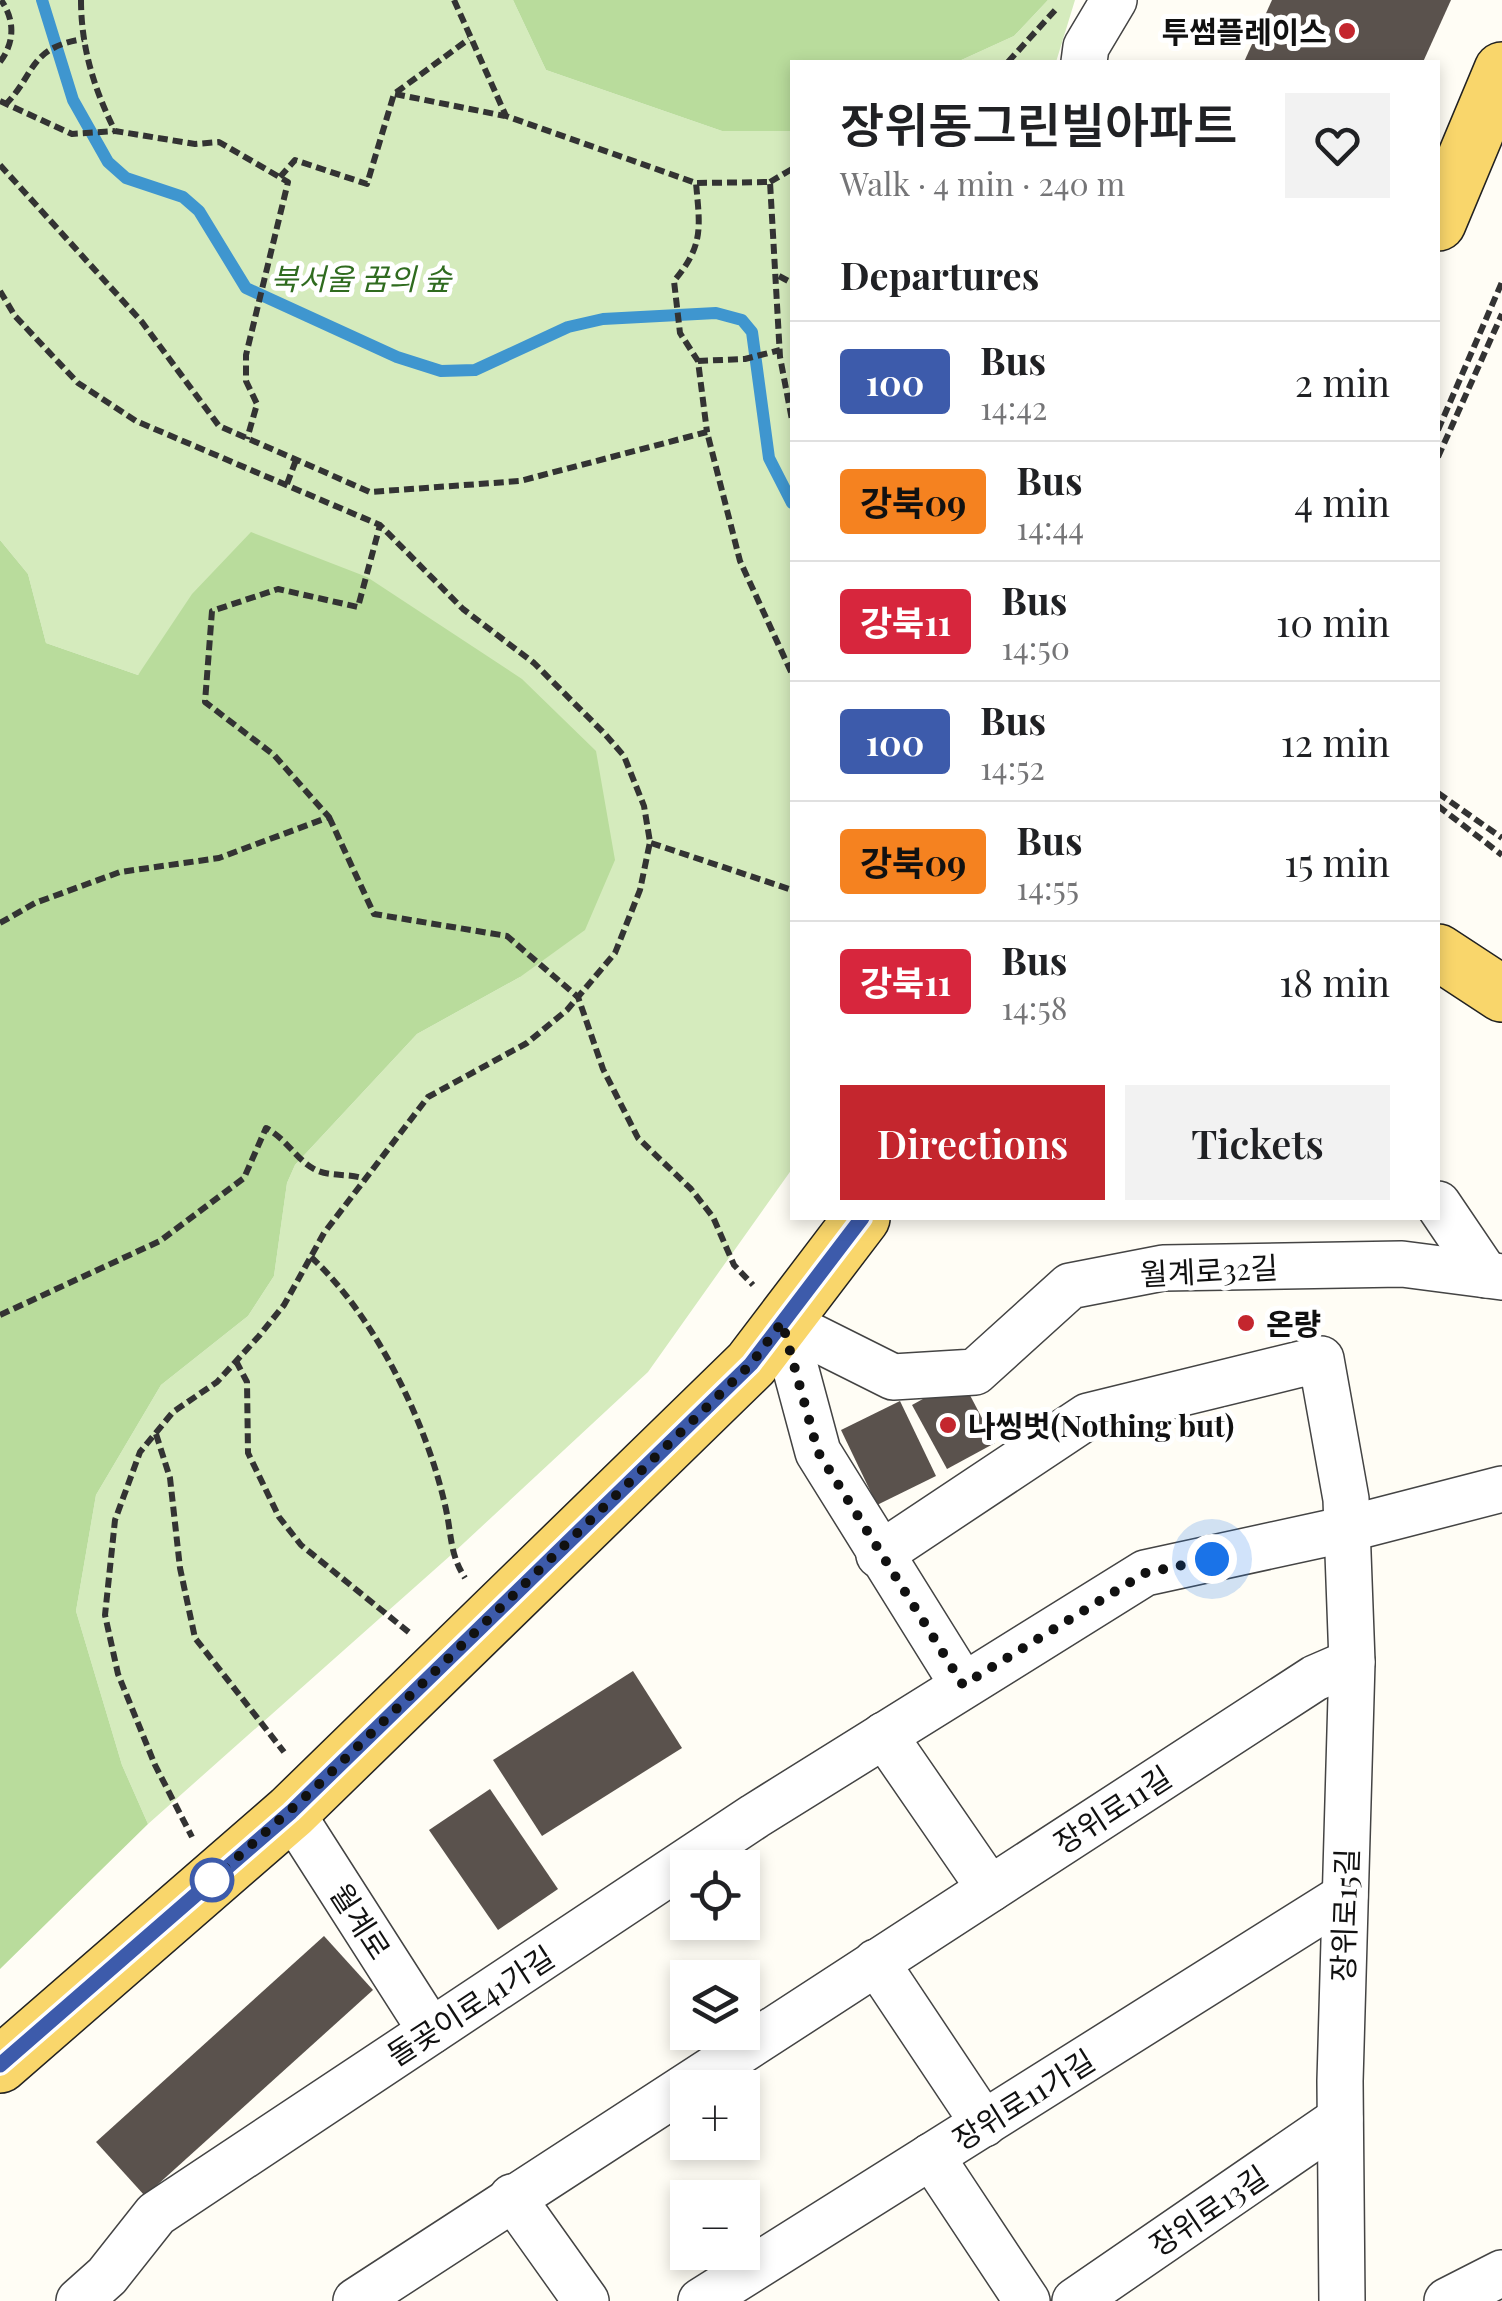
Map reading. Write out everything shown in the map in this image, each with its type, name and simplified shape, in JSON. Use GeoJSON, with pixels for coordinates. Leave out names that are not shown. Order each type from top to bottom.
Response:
{"type":"FeatureCollection","features":[{"type":"Feature","properties":{"kind":"main road"},"geometry":{"type":"LineString","coordinates":[[1440,218],[1502,70]]}},
{"type":"Feature","properties":{"kind":"main road"},"geometry":{"type":"LineString","coordinates":[[1440,953],[1502,994]]}},
{"type":"Feature","properties":{"kind":"main road"},"geometry":{"type":"LineString","coordinates":[[0,2065],[302,1800],[751,1364],[860,1220]]}},
{"type":"Feature","properties":{"kind":"street"},"geometry":{"type":"LineString","coordinates":[[1084,60],[1086,47],[1114,0]]}},
{"type":"Feature","properties":{"kind":"street"},"geometry":{"type":"LineString","coordinates":[[1440,1207],[1494,1276]]}},
{"type":"Feature","properties":{"kind":"street","name":"월계로32길"},"geometry":{"type":"LineString","coordinates":[[787,1316],[893,1377],[975,1372],[1070,1286],[1162,1268],[1402,1264],[1494,1276]]}},
{"type":"Feature","properties":{"kind":"street"},"geometry":{"type":"LineString","coordinates":[[787,1316],[818,1452],[879,1556],[963,1685]]}},
{"type":"Feature","properties":{"kind":"street"},"geometry":{"type":"LineString","coordinates":[[879,1556],[1088,1416],[1321,1359],[1347,1529]]}},
{"type":"Feature","properties":{"kind":"street","name":"돌곶이로41가길"},"geometry":{"type":"LineString","coordinates":[[78,2301],[107,2276],[156,2214],[884,1735],[1145,1573],[1347,1529],[1502,1489]]}},
{"type":"Feature","properties":{"kind":"street","name":"장위로15길"},"geometry":{"type":"LineString","coordinates":[[1342,2301],[1340,2120],[1352,1662],[1347,1529]]}},
{"type":"Feature","properties":{"kind":"street","name":"장위로11길"},"geometry":{"type":"LineString","coordinates":[[356,2301],[1316,1678],[1352,1662]]}},
{"type":"Feature","properties":{"kind":"street"},"geometry":{"type":"LineString","coordinates":[[884,1735],[990,1889]]}},
{"type":"Feature","properties":{"kind":"street","name":"월계로"},"geometry":{"type":"LineString","coordinates":[[302,1800],[432,2030]]}},
{"type":"Feature","properties":{"kind":"street","name":"장위로11가길"},"geometry":{"type":"LineString","coordinates":[[701,2301],[1345,1896]]}},
{"type":"Feature","properties":{"kind":"street"},"geometry":{"type":"LineString","coordinates":[[876,1962],[984,2124]]}},
{"type":"Feature","properties":{"kind":"street","name":"장위로13길"},"geometry":{"type":"LineString","coordinates":[[1075,2301],[1340,2120]]}},
{"type":"Feature","properties":{"kind":"street"},"geometry":{"type":"LineString","coordinates":[[932,2156],[1027,2301]]}},
{"type":"Feature","properties":{"kind":"street"},"geometry":{"type":"LineString","coordinates":[[512,2197],[586,2301]]}},
{"type":"Feature","properties":{"kind":"street"},"geometry":{"type":"LineString","coordinates":[[1447,2301],[1502,2273]]}},
{"type":"Feature","properties":{"kind":"path"},"geometry":{"type":"LineString","coordinates":[[0,0],[12,19],[12,34],[0,62]]}},
{"type":"Feature","properties":{"kind":"path"},"geometry":{"type":"LineString","coordinates":[[82,0],[82,39],[115,132]]}},
{"type":"Feature","properties":{"kind":"path"},"geometry":{"type":"LineString","coordinates":[[454,0],[506,116]]}},
{"type":"Feature","properties":{"kind":"path"},"geometry":{"type":"LineString","coordinates":[[1010,60],[1065,0]]}},
{"type":"Feature","properties":{"kind":"path"},"geometry":{"type":"LineString","coordinates":[[82,39],[46,52],[32,62],[3,103],[72,134],[115,132],[195,144],[220,142],[288,182],[257,305],[246,381],[257,404],[247,438]]}},
{"type":"Feature","properties":{"kind":"path"},"geometry":{"type":"LineString","coordinates":[[280,177],[295,160],[367,184],[394,94],[469,39]]}},
{"type":"Feature","properties":{"kind":"path"},"geometry":{"type":"LineString","coordinates":[[394,94],[506,116],[696,183],[770,182],[790,170]]}},
{"type":"Feature","properties":{"kind":"path"},"geometry":{"type":"LineString","coordinates":[[0,165],[142,322],[220,426],[370,492],[520,481],[707,432]]}},
{"type":"Feature","properties":{"kind":"path"},"geometry":{"type":"LineString","coordinates":[[770,182],[780,350],[790,408]]}},
{"type":"Feature","properties":{"kind":"path"},"geometry":{"type":"LineString","coordinates":[[696,183],[700,235],[693,258],[674,281],[680,332],[698,361],[707,432],[740,561],[790,670]]}},
{"type":"Feature","properties":{"kind":"path"},"geometry":{"type":"LineString","coordinates":[[778,276],[790,282]]}},
{"type":"Feature","properties":{"kind":"path"},"geometry":{"type":"LineString","coordinates":[[1440,425],[1502,282]]}},
{"type":"Feature","properties":{"kind":"path"},"geometry":{"type":"LineString","coordinates":[[0,291],[14,316],[78,384],[136,421],[380,525],[463,609],[534,663],[604,732],[624,756],[644,806],[650,842],[640,890],[615,953],[578,997],[527,1043],[428,1097],[364,1179],[311,1256],[284,1305],[217,1382],[174,1412],[140,1452],[115,1520],[105,1615],[118,1674],[155,1766],[214,1878]]}},
{"type":"Feature","properties":{"kind":"path"},"geometry":{"type":"LineString","coordinates":[[1494,299],[1502,305]]}},
{"type":"Feature","properties":{"kind":"path"},"geometry":{"type":"LineString","coordinates":[[1440,453],[1502,314]]}},
{"type":"Feature","properties":{"kind":"path"},"geometry":{"type":"LineString","coordinates":[[698,361],[745,360],[780,350]]}},
{"type":"Feature","properties":{"kind":"path"},"geometry":{"type":"LineString","coordinates":[[287,484],[296,460]]}},
{"type":"Feature","properties":{"kind":"path"},"geometry":{"type":"LineString","coordinates":[[380,525],[358,607],[278,590],[212,612],[205,702],[274,755],[329,816],[374,914],[507,936],[578,997],[603,1069],[638,1138],[670,1164],[713,1217],[734,1265],[787,1316]]}},
{"type":"Feature","properties":{"kind":"path"},"geometry":{"type":"LineString","coordinates":[[1440,794],[1502,838]]}},
{"type":"Feature","properties":{"kind":"path"},"geometry":{"type":"LineString","coordinates":[[1440,808],[1502,856]]}},
{"type":"Feature","properties":{"kind":"path"},"geometry":{"type":"LineString","coordinates":[[0,923],[35,903],[120,872],[220,858],[329,816]]}},
{"type":"Feature","properties":{"kind":"path"},"geometry":{"type":"LineString","coordinates":[[650,842],[790,889]]}},
{"type":"Feature","properties":{"kind":"path"},"geometry":{"type":"LineString","coordinates":[[0,1315],[160,1241],[244,1178],[266,1128],[287,1140],[303,1162],[321,1172],[364,1179]]}},
{"type":"Feature","properties":{"kind":"path"},"geometry":{"type":"LineString","coordinates":[[311,1256],[343,1286],[384,1354],[420,1432],[446,1506],[450,1556],[491,1617]]}},
{"type":"Feature","properties":{"kind":"path"},"geometry":{"type":"LineString","coordinates":[[236,1360],[247,1382],[248,1453],[278,1517],[301,1545],[366,1595],[442,1664]]}},
{"type":"Feature","properties":{"kind":"path"},"geometry":{"type":"LineString","coordinates":[[156,1434],[170,1478],[180,1568],[195,1638],[302,1800]]}},
{"type":"Feature","properties":{"kind":"green space","name":"북서울 꿈의 숲"},"geometry":{"type":"Polygon","coordinates":[[[0,0],[513,0],[546,70],[722,131],[790,131],[790,1172],[648,1372],[451,1555],[148,1824],[122,1765],[76,1611],[96,1495],[161,1385],[248,1316],[274,1276],[287,1183],[295,1165],[417,1034],[520,977],[154,656],[138,675],[46,643],[28,574],[0,540],[0,0]]]}},
{"type":"Feature","properties":{"kind":"green space"},"geometry":{"type":"Polygon","coordinates":[[[513,0],[1048,0],[1014,36],[961,60],[790,60],[790,131],[722,131],[546,70],[513,0]]]}},
{"type":"Feature","properties":{"kind":"green space"},"geometry":{"type":"Polygon","coordinates":[[[1048,0],[1075,0],[1057,60],[961,60],[1014,36],[1048,0]]]}},
{"type":"Feature","properties":{"kind":"green space"},"geometry":{"type":"Polygon","coordinates":[[[251,532],[367,577],[522,679],[596,751],[615,860],[585,930],[520,977],[417,1034],[295,1165],[287,1183],[274,1276],[248,1316],[161,1385],[96,1495],[76,1611],[122,1765],[148,1824],[0,1969],[0,540],[28,574],[46,643],[138,675],[192,594],[251,532]]]}},
{"type":"Feature","properties":{"kind":"building","name":"투썸플레이스"},"geometry":{"type":"Polygon","coordinates":[[[1272,0],[1451,0],[1424,60],[1245,60],[1272,0]]]}},
{"type":"Feature","properties":{"kind":"building"},"geometry":{"type":"Polygon","coordinates":[[[961,1378],[995,1443],[947,1469],[912,1405],[961,1378]]]}},
{"type":"Feature","properties":{"kind":"building"},"geometry":{"type":"Polygon","coordinates":[[[900,1401],[936,1476],[877,1505],[841,1430],[900,1401]]]}},
{"type":"Feature","properties":{"kind":"building"},"geometry":{"type":"Polygon","coordinates":[[[633,1671],[682,1748],[542,1836],[493,1760],[633,1671]]]}},
{"type":"Feature","properties":{"kind":"building"},"geometry":{"type":"Polygon","coordinates":[[[490,1789],[558,1889],[498,1930],[429,1830],[490,1789]]]}},
{"type":"Feature","properties":{"kind":"building"},"geometry":{"type":"Polygon","coordinates":[[[324,1936],[373,1990],[145,2196],[96,2142],[324,1936]]]}},
{"type":"Feature","properties":{"kind":"waterway"},"geometry":{"type":"LineString","coordinates":[[42,0],[73,100],[108,162],[126,178],[183,197],[199,211],[246,288],[397,357],[441,371],[475,370],[568,327],[603,319],[716,313],[742,320],[752,332],[769,458],[790,499]]}},
{"type":"Feature","properties":{"kind":"bus line","name":"100"},"geometry":{"type":"LineString","coordinates":[[0,2065],[291,1812],[751,1364],[860,1220]]}},
{"type":"Feature","properties":{"kind":"place","name":"투썸플레이스"},"geometry":{"type":"Point","coordinates":[1347,31]}},
{"type":"Feature","properties":{"kind":"place","name":"온량"},"geometry":{"type":"Point","coordinates":[1246,1323]}},
{"type":"Feature","properties":{"kind":"place","name":"나씽벗(Nothing but)"},"geometry":{"type":"Point","coordinates":[948,1425]}},
{"type":"Feature","properties":{"kind":"route"},"geometry":{"type":"LineString","coordinates":[[212,1880],[291,1812],[751,1364],[782,1322],[818,1452],[879,1556],[963,1685],[1145,1573],[1212,1559]]}}]}
